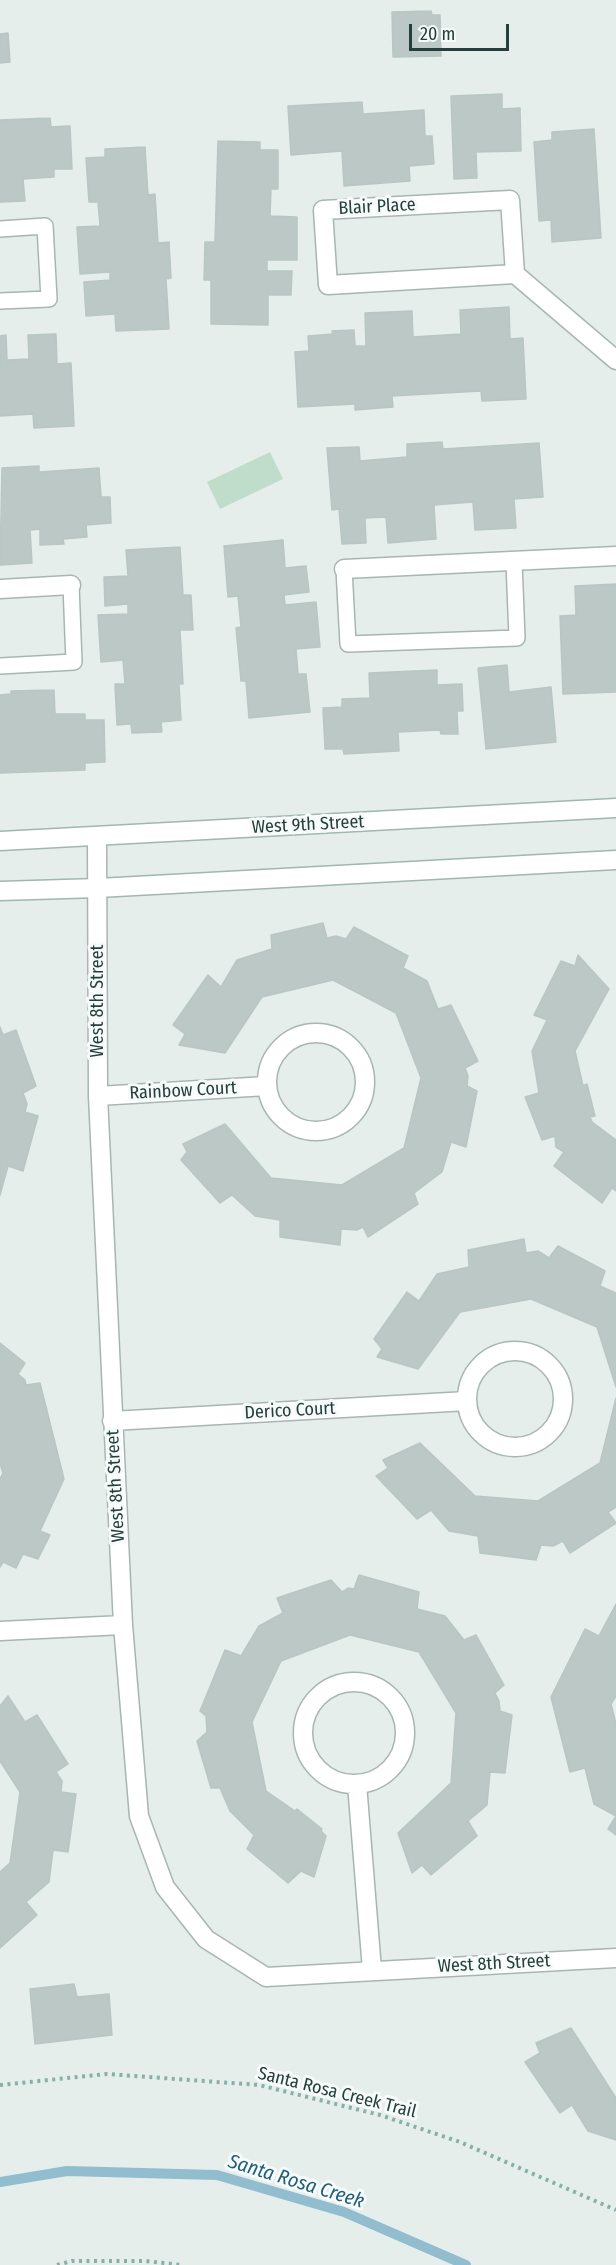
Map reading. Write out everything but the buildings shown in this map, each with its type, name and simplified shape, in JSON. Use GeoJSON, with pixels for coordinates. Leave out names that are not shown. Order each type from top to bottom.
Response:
{"type":"FeatureCollection","features":[{"type":"Feature","properties":{"kind":"street","name":"Blair Place"},"geometry":{"type":"LineString","coordinates":[[510,200],[515,274],[328,285],[323,210],[510,200]]}},
{"type":"Feature","properties":{"kind":"street"},"geometry":{"type":"LineString","coordinates":[[515,274],[616,360]]}},
{"type":"Feature","properties":{"kind":"street"},"geometry":{"type":"LineString","coordinates":[[344,569],[616,556]]}},
{"type":"Feature","properties":{"kind":"street"},"geometry":{"type":"LineString","coordinates":[[0,589],[70,585]]}},
{"type":"Feature","properties":{"kind":"street","name":"West 9th Street"},"geometry":{"type":"LineString","coordinates":[[0,842],[616,808]]}},
{"type":"Feature","properties":{"kind":"street","name":"West 8th Street"},"geometry":{"type":"LineString","coordinates":[[97,837],[98,1096],[123,1625],[139,1816],[165,1887],[206,1940],[266,1977],[616,1958]]}},
{"type":"Feature","properties":{"kind":"street"},"geometry":{"type":"LineString","coordinates":[[0,891],[98,888],[616,860]]}},
{"type":"Feature","properties":{"kind":"street"},"geometry":{"type":"LineString","coordinates":[[315,1033],[331,1035],[345,1042],[356,1053],[363,1068],[366,1083],[363,1099],[355,1113],[342,1123],[327,1130],[310,1131],[294,1126],[281,1116],[272,1102],[267,1086],[268,1070],[275,1056],[285,1044],[299,1036],[315,1033]]}},
{"type":"Feature","properties":{"kind":"street","name":"Rainbow Court"},"geometry":{"type":"LineString","coordinates":[[98,1096],[267,1086]]}},
{"type":"Feature","properties":{"kind":"street"},"geometry":{"type":"LineString","coordinates":[[510,1352],[525,1352],[538,1357],[551,1367],[560,1382],[564,1398],[562,1414],[553,1429],[541,1440],[525,1447],[508,1448],[493,1442],[479,1432],[471,1418],[467,1401],[468,1387],[484,1363],[496,1355],[510,1352]]}},
{"type":"Feature","properties":{"kind":"street","name":"Derico Court"},"geometry":{"type":"LineString","coordinates":[[112,1421],[467,1401]]}},
{"type":"Feature","properties":{"kind":"street"},"geometry":{"type":"LineString","coordinates":[[0,1631],[123,1625]]}},
{"type":"Feature","properties":{"kind":"street"},"geometry":{"type":"LineString","coordinates":[[359,1682],[375,1686],[389,1695],[399,1708],[405,1725],[405,1742],[399,1758],[389,1772],[374,1780],[357,1784],[341,1783],[326,1775],[313,1764],[305,1749],[303,1733],[306,1716],[314,1701],[326,1690],[342,1683],[359,1682]]}},
{"type":"Feature","properties":{"kind":"street"},"geometry":{"type":"LineString","coordinates":[[357,1784],[372,1970]]}},
{"type":"Feature","properties":{"kind":"lane"},"geometry":{"type":"LineString","coordinates":[[0,228],[45,226],[49,299],[0,302]]}},
{"type":"Feature","properties":{"kind":"lane"},"geometry":{"type":"LineString","coordinates":[[344,569],[348,644],[517,638],[514,562]]}},
{"type":"Feature","properties":{"kind":"lane"},"geometry":{"type":"LineString","coordinates":[[0,666],[74,662],[70,585]]}},
{"type":"Feature","properties":{"kind":"path","name":"Santa Rosa Creek Trail"},"geometry":{"type":"LineString","coordinates":[[0,2085],[107,2074],[259,2085],[380,2115],[460,2142],[616,2210]]}},
{"type":"Feature","properties":{"kind":"path"},"geometry":{"type":"LineString","coordinates":[[57,2265],[72,2261],[146,2261],[181,2265]]}},
{"type":"Feature","properties":{"kind":"green space"},"geometry":{"type":"Polygon","coordinates":[[[270,452],[283,479],[220,509],[207,482],[270,452]]]}},
{"type":"Feature","properties":{"kind":"waterway","name":"Santa Rosa Creek"},"geometry":{"type":"LineString","coordinates":[[0,2182],[67,2171],[217,2175],[344,2212],[466,2265]]}}]}
